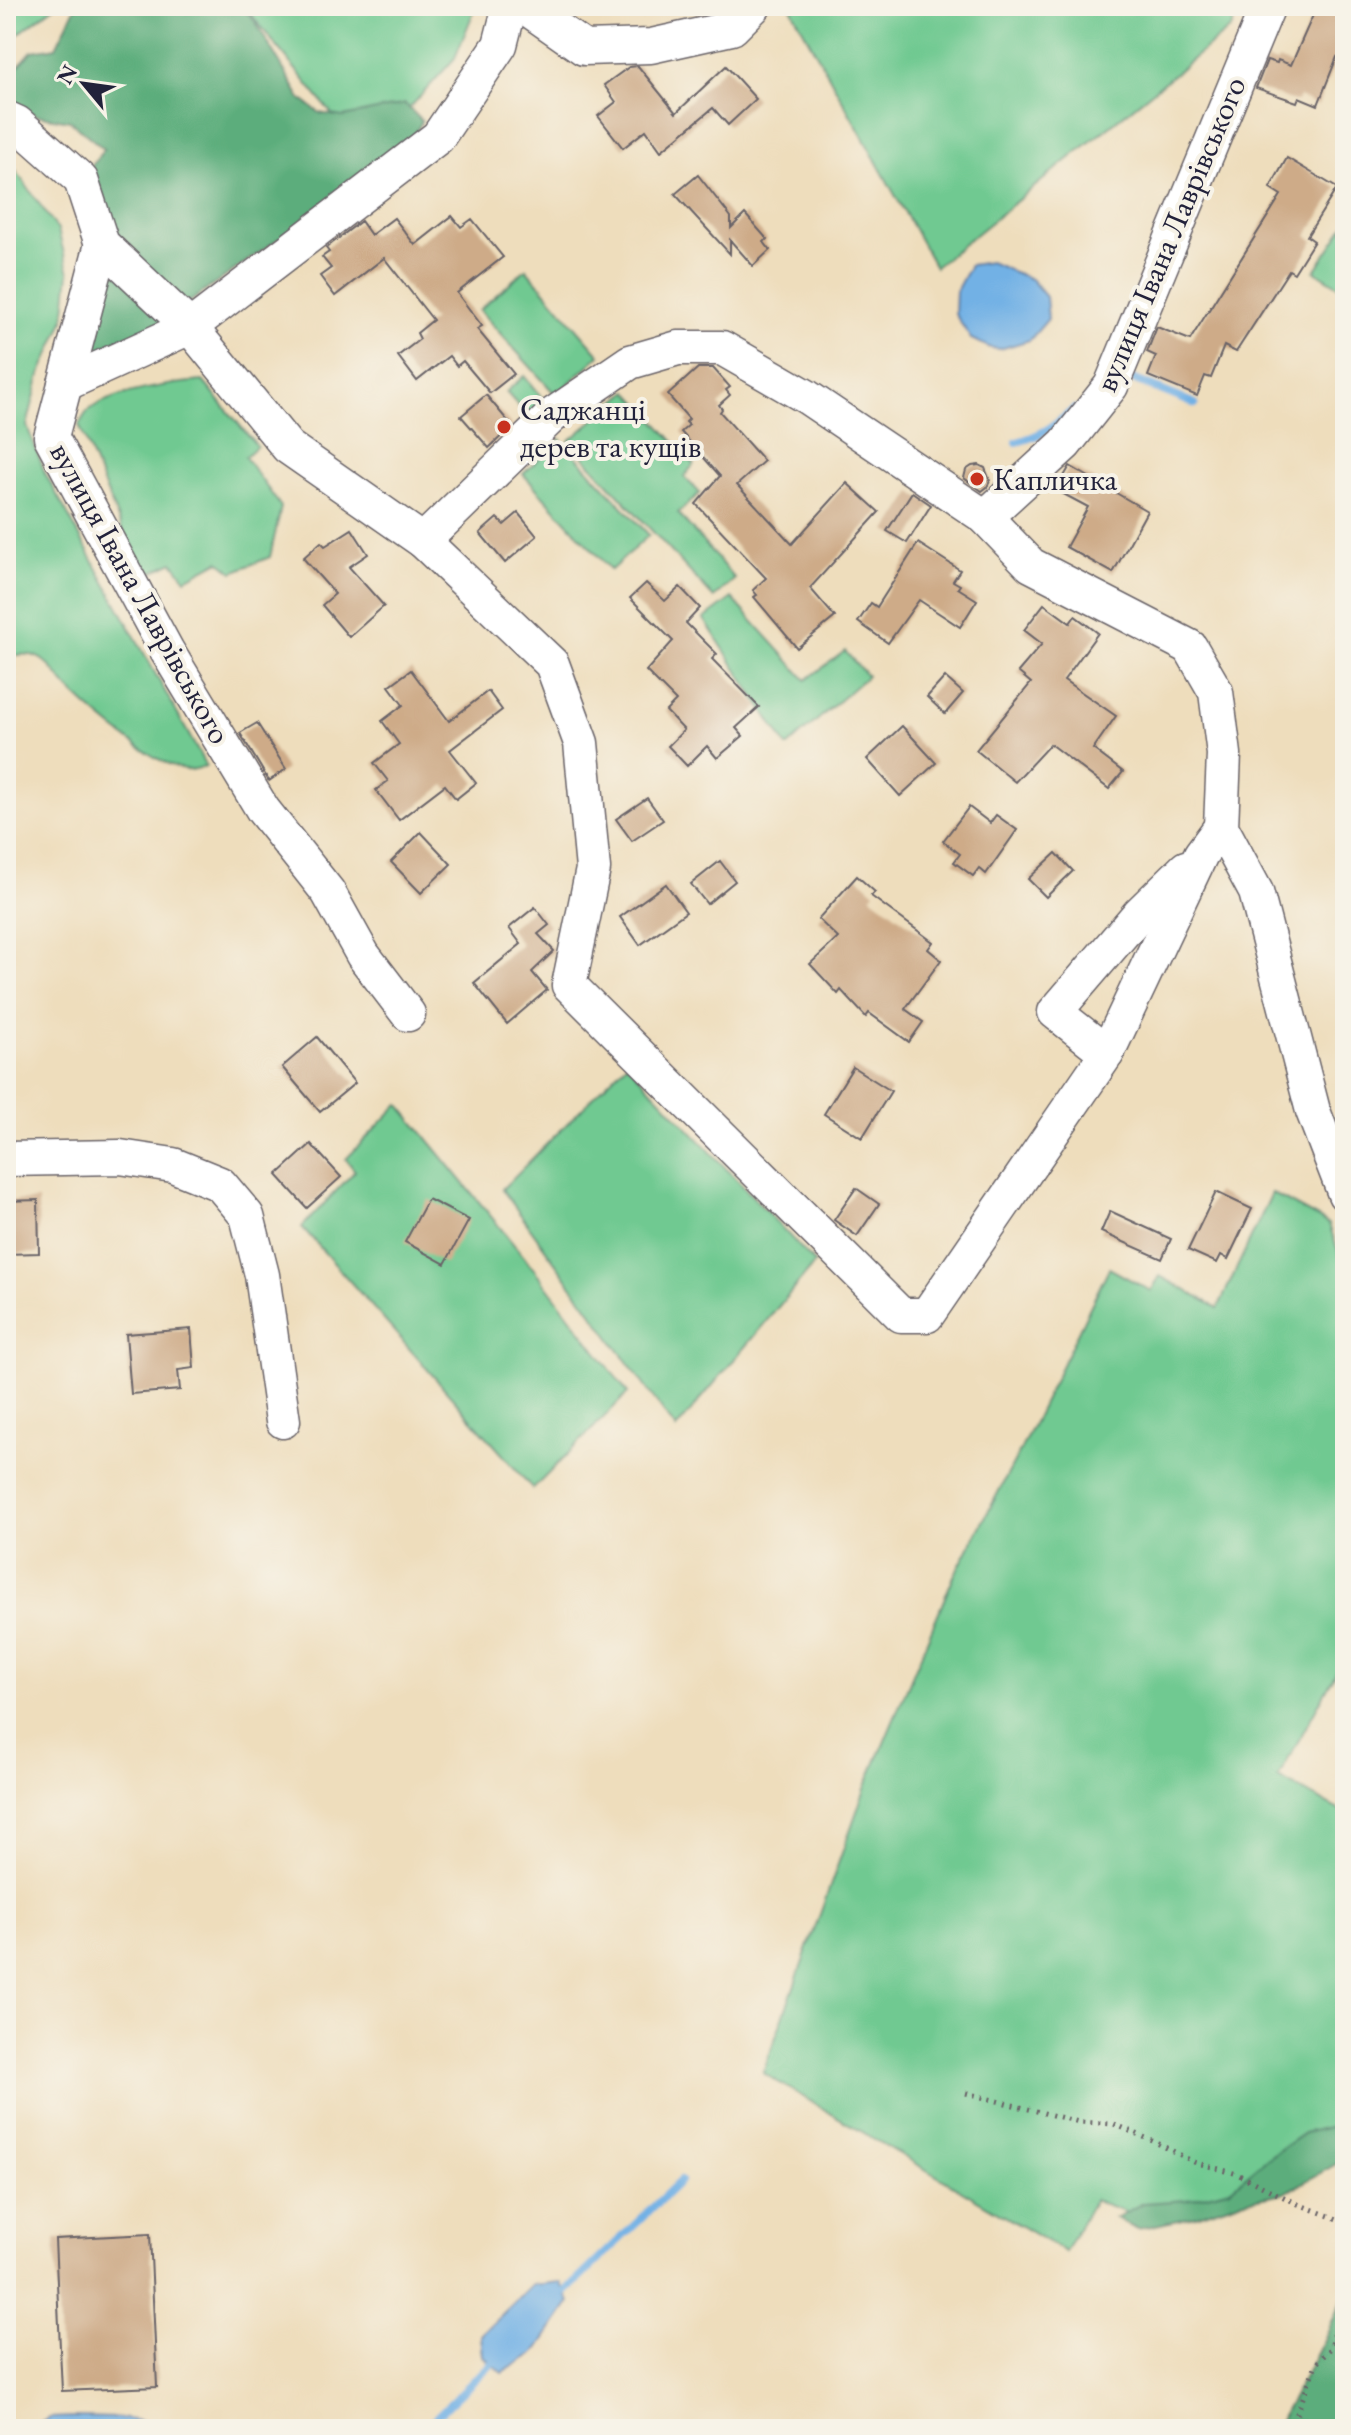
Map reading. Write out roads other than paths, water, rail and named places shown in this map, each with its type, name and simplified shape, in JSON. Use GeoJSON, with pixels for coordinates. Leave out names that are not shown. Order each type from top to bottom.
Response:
{"type":"FeatureCollection","features":[{"type":"Feature","properties":{"kind":"street"},"geometry":{"type":"LineString","coordinates":[[65,384],[190,327],[438,137],[500,45],[510,6]]}},
{"type":"Feature","properties":{"kind":"street"},"geometry":{"type":"LineString","coordinates":[[524,6],[584,48],[651,46],[732,28],[754,6]]}},
{"type":"Feature","properties":{"kind":"street","name":"вулиця Івана Лаврівського"},"geometry":{"type":"LineString","coordinates":[[985,517],[1065,444],[1111,386],[1268,6]]}},
{"type":"Feature","properties":{"kind":"street"},"geometry":{"type":"LineString","coordinates":[[6,118],[17,123],[81,180],[102,244],[190,327],[288,447],[423,541],[552,664],[581,743],[593,869],[569,985],[901,1315],[927,1315],[1107,1053],[1211,841],[1224,754],[1216,692],[1190,647],[1031,565],[985,517],[807,397],[722,348],[678,348],[630,362],[554,414],[423,541]]}},
{"type":"Feature","properties":{"kind":"street","name":"вулиця Івана Лаврівського"},"geometry":{"type":"LineString","coordinates":[[102,244],[51,437],[167,651],[263,810],[328,892],[363,955],[408,1014]]}},
{"type":"Feature","properties":{"kind":"street"},"geometry":{"type":"LineString","coordinates":[[1107,1053],[1055,1012],[1139,914],[1211,841]]}},
{"type":"Feature","properties":{"kind":"street"},"geometry":{"type":"LineString","coordinates":[[1211,841],[1256,892],[1313,1111],[1345,1194]]}},
{"type":"Feature","properties":{"kind":"street"},"geometry":{"type":"LineString","coordinates":[[6,1159],[120,1157],[173,1165],[220,1184],[247,1216],[262,1275],[283,1421]]}},
{"type":"Feature","properties":{"kind":"water"},"geometry":{"type":"Polygon","coordinates":[[[990,262],[1031,279],[1046,297],[1048,319],[1030,340],[1000,349],[991,348],[971,339],[955,314],[956,291],[970,265],[990,262]]]}},
{"type":"Feature","properties":{"kind":"water"},"geometry":{"type":"Polygon","coordinates":[[[560,2282],[570,2302],[535,2353],[502,2373],[483,2356],[481,2335],[532,2285],[560,2282]]]}},
{"type":"Feature","properties":{"kind":"water"},"geometry":{"type":"Polygon","coordinates":[[[50,2418],[140,2421],[141,2429],[37,2429],[38,2424],[50,2418]]]}},
{"type":"Feature","properties":{"kind":"waterway"},"geometry":{"type":"LineString","coordinates":[[1130,378],[1195,404]]}},
{"type":"Feature","properties":{"kind":"waterway"},"geometry":{"type":"LineString","coordinates":[[1017,442],[1048,429],[1074,409]]}},
{"type":"Feature","properties":{"kind":"waterway"},"geometry":{"type":"LineString","coordinates":[[557,2300],[680,2181]]}},
{"type":"Feature","properties":{"kind":"waterway"},"geometry":{"type":"LineString","coordinates":[[424,2429],[498,2357]]}},
{"type":"Feature","properties":{"kind":"waterway"},"geometry":{"type":"LineString","coordinates":[[1334,2429],[1345,2411]]}},
{"type":"Feature","properties":{"kind":"place","name":"Саджанці дерев та кущів"},"geometry":{"type":"Point","coordinates":[504,427]}},
{"type":"Feature","properties":{"kind":"place","name":"Капличка"},"geometry":{"type":"Point","coordinates":[977,479]}}]}
